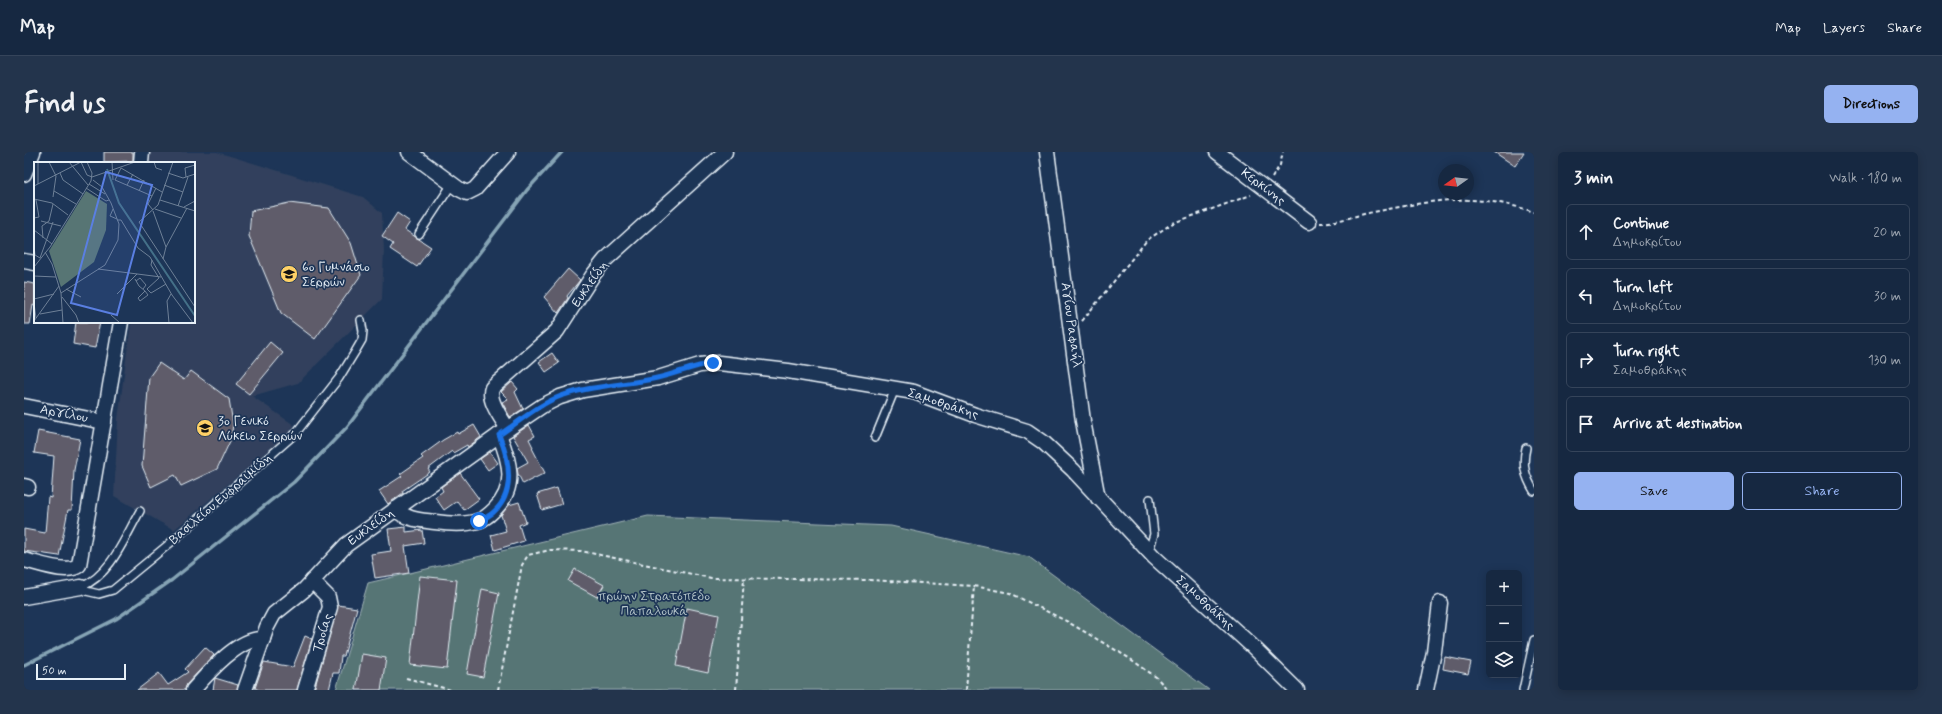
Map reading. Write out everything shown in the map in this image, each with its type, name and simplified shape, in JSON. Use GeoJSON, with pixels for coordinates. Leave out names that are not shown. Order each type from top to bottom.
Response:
{"type":"FeatureCollection","features":[{"type":"Feature","properties":{"kind":"street"},"geometry":{"type":"LineString","coordinates":[[141,162],[142,152]]}},
{"type":"Feature","properties":{"kind":"street"},"geometry":{"type":"LineString","coordinates":[[409,152],[466,193],[475,189],[508,152]]}},
{"type":"Feature","properties":{"kind":"street","name":"Ευκλείδη"},"geometry":{"type":"LineString","coordinates":[[245,690],[268,623],[274,614],[312,581],[346,545],[504,432],[491,393],[492,388],[557,331],[593,275],[605,260],[725,152]]}},
{"type":"Feature","properties":{"kind":"street","name":"Αγίου Ραφαήλ"},"geometry":{"type":"LineString","coordinates":[[1047,152],[1084,421],[1098,498]]}},
{"type":"Feature","properties":{"kind":"street","name":"Κερκίνης"},"geometry":{"type":"LineString","coordinates":[[1217,152],[1309,222]]}},
{"type":"Feature","properties":{"kind":"street"},"geometry":{"type":"LineString","coordinates":[[24,261],[34,263]]}},
{"type":"Feature","properties":{"kind":"street"},"geometry":{"type":"LineString","coordinates":[[24,560],[58,568],[71,569],[79,565],[121,323]]}},
{"type":"Feature","properties":{"kind":"street","name":"Σαμοθράκης"},"geometry":{"type":"LineString","coordinates":[[504,432],[542,406],[560,396],[583,390],[658,378],[709,364],[735,364],[788,371],[925,395],[975,415],[1027,431],[1043,442],[1073,470],[1148,551],[1297,690]]}},
{"type":"Feature","properties":{"kind":"street","name":"Αργίλου"},"geometry":{"type":"LineString","coordinates":[[24,406],[104,422]]}},
{"type":"Feature","properties":{"kind":"street"},"geometry":{"type":"LineString","coordinates":[[396,509],[408,518],[440,523],[470,523],[485,518],[503,501],[508,489],[508,464],[504,432]]}},
{"type":"Feature","properties":{"kind":"street"},"geometry":{"type":"LineString","coordinates":[[1073,470],[1092,460]]}},
{"type":"Feature","properties":{"kind":"street","name":"Τροίας"},"geometry":{"type":"LineString","coordinates":[[305,690],[330,607],[328,597],[312,581]]}},
{"type":"Feature","properties":{"kind":"street"},"geometry":{"type":"LineString","coordinates":[[24,597],[81,587]]}},
{"type":"Feature","properties":{"kind":"street"},"geometry":{"type":"LineString","coordinates":[[1426,690],[1434,652],[1440,603]]}},
{"type":"Feature","properties":{"kind":"street"},"geometry":{"type":"LineString","coordinates":[[194,690],[208,673],[234,651],[250,640],[263,639]]}},
{"type":"Feature","properties":{"kind":"lane"},"geometry":{"type":"LineString","coordinates":[[419,234],[452,184]]}},
{"type":"Feature","properties":{"kind":"lane","name":"Βασιλείου Ευφραιμίδη"},"geometry":{"type":"LineString","coordinates":[[81,587],[86,591],[99,594],[109,592],[120,586],[295,434],[340,378],[362,340],[364,331],[361,320]]}},
{"type":"Feature","properties":{"kind":"lane"},"geometry":{"type":"LineString","coordinates":[[875,438],[895,389]]}},
{"type":"Feature","properties":{"kind":"lane"},"geometry":{"type":"LineString","coordinates":[[1526,448],[1523,462],[1527,479],[1534,491]]}},
{"type":"Feature","properties":{"kind":"lane"},"geometry":{"type":"LineString","coordinates":[[1148,551],[1154,534],[1150,499]]}},
{"type":"Feature","properties":{"kind":"lane"},"geometry":{"type":"LineString","coordinates":[[81,587],[96,578],[107,566],[140,510]]}},
{"type":"Feature","properties":{"kind":"lane"},"geometry":{"type":"LineString","coordinates":[[1523,690],[1534,640]]}},
{"type":"Feature","properties":{"kind":"path"},"geometry":{"type":"LineString","coordinates":[[1072,334],[1147,240],[1173,223],[1266,189],[1280,165],[1283,152]]}},
{"type":"Feature","properties":{"kind":"path"},"geometry":{"type":"LineString","coordinates":[[1309,222],[1326,223],[1421,202],[1449,199],[1496,203],[1534,212]]}},
{"type":"Feature","properties":{"kind":"path"},"geometry":{"type":"LineString","coordinates":[[498,690],[522,565],[528,555],[550,550],[581,551],[711,578],[870,580],[974,586],[1010,593],[1068,622],[1128,658],[1156,677],[1168,690]]}},
{"type":"Feature","properties":{"kind":"path"},"geometry":{"type":"LineString","coordinates":[[736,690],[744,578]]}},
{"type":"Feature","properties":{"kind":"path"},"geometry":{"type":"LineString","coordinates":[[966,690],[974,586]]}},
{"type":"Feature","properties":{"kind":"path"},"geometry":{"type":"LineString","coordinates":[[406,678],[451,690]]}},
{"type":"Feature","properties":{"kind":"shaded area","name":"6ο Γυμνάσιο Σερρών"},"geometry":{"type":"Polygon","coordinates":[[[148,152],[217,152],[363,197],[382,213],[384,250],[382,299],[298,383],[252,396],[294,425],[291,431],[174,530],[114,496],[118,419],[131,323],[195,323],[195,162],[147,162],[148,152]]]}},
{"type":"Feature","properties":{"kind":"green space","name":"πρώην Στρατόπεδο Παπαλουκά"},"geometry":{"type":"Polygon","coordinates":[[[648,516],[891,526],[1029,557],[1209,690],[336,690],[368,583],[648,516]]]}},
{"type":"Feature","properties":{"kind":"building"},"geometry":{"type":"Polygon","coordinates":[[[104,152],[133,152],[133,161],[104,162],[104,152]]]}},
{"type":"Feature","properties":{"kind":"building"},"geometry":{"type":"Polygon","coordinates":[[[1494,152],[1524,152],[1515,166],[1494,152]]]}},
{"type":"Feature","properties":{"kind":"building"},"geometry":{"type":"Polygon","coordinates":[[[289,203],[329,208],[351,243],[361,275],[315,339],[281,313],[249,236],[251,211],[289,203]]]}},
{"type":"Feature","properties":{"kind":"building"},"geometry":{"type":"Polygon","coordinates":[[[397,213],[410,222],[405,230],[431,247],[417,267],[390,249],[393,244],[382,236],[397,213]]]}},
{"type":"Feature","properties":{"kind":"building"},"geometry":{"type":"Polygon","coordinates":[[[568,269],[580,280],[567,296],[568,298],[558,313],[544,297],[568,269]]]}},
{"type":"Feature","properties":{"kind":"building"},"geometry":{"type":"Polygon","coordinates":[[[24,282],[34,284],[34,306],[30,324],[24,324],[24,282]]]}},
{"type":"Feature","properties":{"kind":"building"},"geometry":{"type":"Polygon","coordinates":[[[76,323],[100,323],[95,348],[73,344],[76,323]]]}},
{"type":"Feature","properties":{"kind":"building"},"geometry":{"type":"Polygon","coordinates":[[[270,342],[283,353],[249,394],[236,384],[270,342]]]}},
{"type":"Feature","properties":{"kind":"building"},"geometry":{"type":"Polygon","coordinates":[[[552,353],[559,363],[546,372],[539,362],[552,353]]]}},
{"type":"Feature","properties":{"kind":"building"},"geometry":{"type":"Polygon","coordinates":[[[159,363],[184,380],[191,371],[229,399],[233,424],[231,439],[217,469],[181,486],[175,475],[151,487],[142,466],[149,377],[159,363]]]}},
{"type":"Feature","properties":{"kind":"building"},"geometry":{"type":"Polygon","coordinates":[[[512,382],[518,389],[515,392],[523,409],[510,417],[502,402],[508,399],[501,392],[512,382]]]}},
{"type":"Feature","properties":{"kind":"building"},"geometry":{"type":"Polygon","coordinates":[[[474,425],[481,437],[468,447],[467,445],[453,453],[452,451],[428,469],[430,472],[402,491],[403,493],[388,504],[379,491],[402,476],[400,474],[423,458],[421,456],[443,440],[474,425]]]}},
{"type":"Feature","properties":{"kind":"building"},"geometry":{"type":"Polygon","coordinates":[[[529,425],[535,436],[529,439],[533,447],[532,448],[545,473],[523,484],[517,468],[528,462],[513,436],[529,425]]]}},
{"type":"Feature","properties":{"kind":"building"},"geometry":{"type":"Polygon","coordinates":[[[38,431],[80,439],[74,470],[72,510],[68,510],[59,556],[24,551],[24,529],[45,533],[48,497],[51,498],[54,456],[34,453],[38,431]]]}},
{"type":"Feature","properties":{"kind":"building"},"geometry":{"type":"Polygon","coordinates":[[[490,452],[498,463],[488,470],[480,459],[490,452]]]}},
{"type":"Feature","properties":{"kind":"building"},"geometry":{"type":"Polygon","coordinates":[[[460,473],[479,499],[464,510],[457,501],[444,510],[435,497],[443,491],[441,487],[460,473]]]}},
{"type":"Feature","properties":{"kind":"building"},"geometry":{"type":"Polygon","coordinates":[[[557,488],[562,504],[542,510],[537,494],[557,488]]]}},
{"type":"Feature","properties":{"kind":"building"},"geometry":{"type":"Polygon","coordinates":[[[519,502],[526,522],[519,525],[524,541],[495,550],[491,535],[506,531],[501,515],[509,505],[519,502]]]}},
{"type":"Feature","properties":{"kind":"building"},"geometry":{"type":"Polygon","coordinates":[[[406,527],[406,532],[422,530],[424,543],[405,546],[409,573],[375,578],[371,554],[391,551],[388,529],[406,527]]]}},
{"type":"Feature","properties":{"kind":"building"},"geometry":{"type":"Polygon","coordinates":[[[575,569],[604,585],[597,597],[568,581],[575,569]]]}},
{"type":"Feature","properties":{"kind":"building"},"geometry":{"type":"Polygon","coordinates":[[[420,576],[457,580],[447,669],[410,665],[420,576]]]}},
{"type":"Feature","properties":{"kind":"building"},"geometry":{"type":"Polygon","coordinates":[[[482,589],[499,593],[483,677],[467,674],[482,589]]]}},
{"type":"Feature","properties":{"kind":"building"},"geometry":{"type":"Polygon","coordinates":[[[338,605],[357,608],[344,656],[341,656],[339,673],[333,673],[329,690],[314,690],[338,605]]]}},
{"type":"Feature","properties":{"kind":"building"},"geometry":{"type":"Polygon","coordinates":[[[687,608],[719,615],[708,673],[676,666],[687,608]]]}},
{"type":"Feature","properties":{"kind":"building"},"geometry":{"type":"Polygon","coordinates":[[[305,636],[312,639],[297,690],[259,690],[255,688],[264,662],[293,667],[305,636]]]}},
{"type":"Feature","properties":{"kind":"building"},"geometry":{"type":"Polygon","coordinates":[[[205,647],[214,655],[187,684],[185,690],[137,690],[159,673],[168,685],[188,672],[185,669],[205,647]]]}},
{"type":"Feature","properties":{"kind":"building"},"geometry":{"type":"Polygon","coordinates":[[[362,654],[386,658],[381,690],[356,690],[362,654]]]}},
{"type":"Feature","properties":{"kind":"building"},"geometry":{"type":"Polygon","coordinates":[[[1445,657],[1471,662],[1468,674],[1443,669],[1445,657]]]}},
{"type":"Feature","properties":{"kind":"building"},"geometry":{"type":"Polygon","coordinates":[[[215,678],[238,685],[237,690],[213,690],[215,678]]]}},
{"type":"Feature","properties":{"kind":"waterway"},"geometry":{"type":"LineString","coordinates":[[24,665],[116,619],[172,580],[294,482],[347,427],[527,190],[562,152]]}},
{"type":"Feature","properties":{"kind":"place","name":"6ο Γυμνάσιο Σερρών"},"geometry":{"type":"Point","coordinates":[289,274]}},
{"type":"Feature","properties":{"kind":"place","name":"3ο Γενικό Λύκειο Σερρών"},"geometry":{"type":"Point","coordinates":[205,428]}},
{"type":"Feature","properties":{"kind":"route"},"geometry":{"type":"LineString","coordinates":[[479,521],[485,518],[503,501],[508,489],[508,464],[499,435],[548,402],[560,396],[583,390],[658,378],[700,365],[713,363]]}}]}
